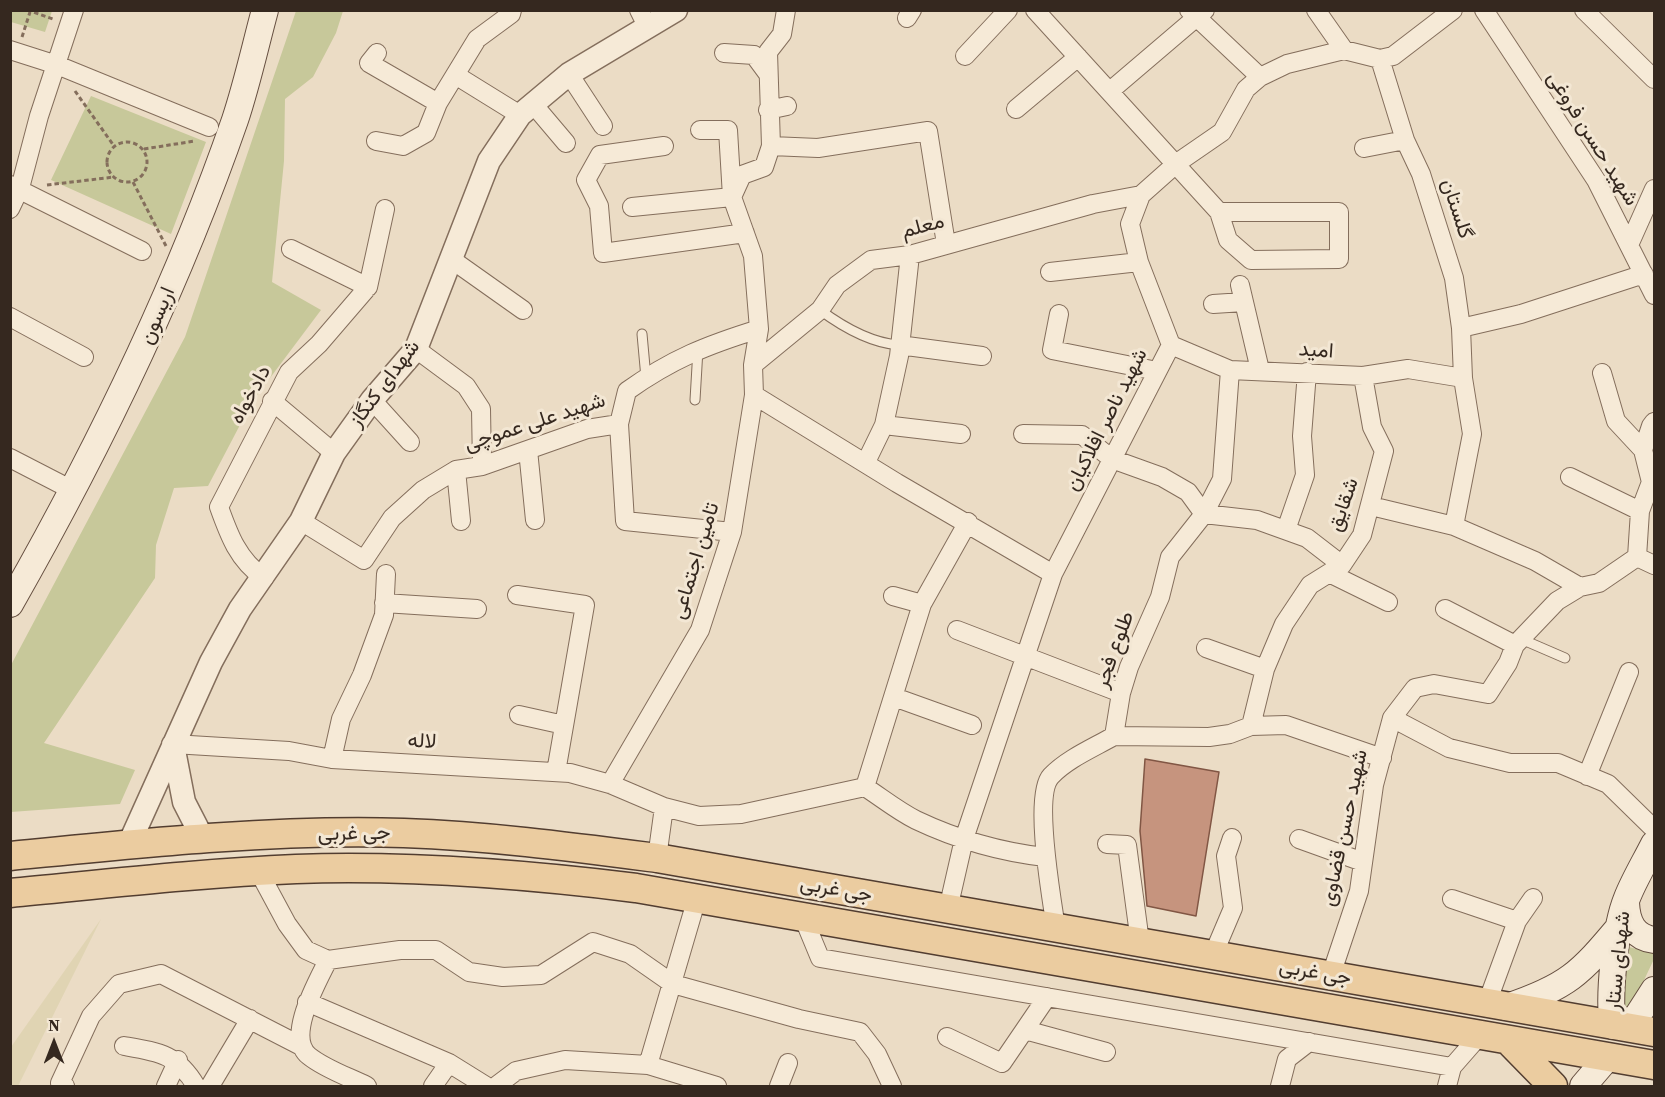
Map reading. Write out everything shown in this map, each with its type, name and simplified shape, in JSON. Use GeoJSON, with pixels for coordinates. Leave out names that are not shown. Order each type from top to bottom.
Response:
{"type":"FeatureCollection","features":[{"type":"Feature","properties":{"kind":"main road","name":"اریسون"},"geometry":{"type":"LineString","coordinates":[[10,604],[74,491],[132,376],[178,269],[235,118],[265,10]]}},
{"type":"Feature","properties":{"kind":"main road","name":"جی غربی"},"geometry":{"type":"LineString","coordinates":[[10,856],[203,838],[402,833],[509,839],[657,858],[1654,1032]]}},
{"type":"Feature","properties":{"kind":"main road","name":"شهدای ستار"},"geometry":{"type":"LineString","coordinates":[[1654,844],[1626,899],[1620,926],[1610,1006],[1613,1026],[1636,1018],[1654,990]]}},
{"type":"Feature","properties":{"kind":"main road","name":"جی غربی"},"geometry":{"type":"LineString","coordinates":[[10,893],[259,872],[408,870],[525,874],[697,898],[1654,1065]]}},
{"type":"Feature","properties":{"kind":"main road"},"geometry":{"type":"LineString","coordinates":[[1626,899],[1631,928],[1640,937],[1654,940]]}},
{"type":"Feature","properties":{"kind":"main road"},"geometry":{"type":"LineString","coordinates":[[1497,1005],[1539,996],[1569,981],[1591,961],[1620,926]]}},
{"type":"Feature","properties":{"kind":"main road"},"geometry":{"type":"LineString","coordinates":[[1606,1086],[1607,1058],[1613,1026]]}},
{"type":"Feature","properties":{"kind":"main road"},"geometry":{"type":"LineString","coordinates":[[1494,1038],[1553,1086]]}},
{"type":"Feature","properties":{"kind":"main road"},"geometry":{"type":"LineString","coordinates":[[1583,1086],[1607,1058]]}},
{"type":"Feature","properties":{"kind":"street","name":"شهدای کنگاز"},"geometry":{"type":"LineString","coordinates":[[129,844],[211,662],[240,609],[264,578],[301,521],[334,453],[372,400],[416,349],[489,161],[527,110],[569,74],[643,19],[676,10]]}},
{"type":"Feature","properties":{"kind":"street"},"geometry":{"type":"LineString","coordinates":[[632,207],[732,197],[742,175],[764,167],[771,146],[768,110],[768,52],[782,34],[786,10]]}},
{"type":"Feature","properties":{"kind":"street"},"geometry":{"type":"LineString","coordinates":[[965,56],[1008,10]]}},
{"type":"Feature","properties":{"kind":"street"},"geometry":{"type":"LineString","coordinates":[[1035,10],[1177,163],[1219,212],[1228,240],[1251,260],[1339,259],[1339,212],[1219,212]]}},
{"type":"Feature","properties":{"kind":"street"},"geometry":{"type":"LineString","coordinates":[[1316,10],[1344,50],[1380,59],[1393,56],[1453,10]]}},
{"type":"Feature","properties":{"kind":"street","name":"شهید حسن فروغی"},"geometry":{"type":"LineString","coordinates":[[1484,10],[1596,180],[1654,295]]}},
{"type":"Feature","properties":{"kind":"street"},"geometry":{"type":"LineString","coordinates":[[1584,10],[1654,79]]}},
{"type":"Feature","properties":{"kind":"street"},"geometry":{"type":"LineString","coordinates":[[376,141],[403,146],[426,133],[438,103],[477,39],[508,12]]}},
{"type":"Feature","properties":{"kind":"street"},"geometry":{"type":"LineString","coordinates":[[1110,91],[1197,13],[1260,77]]}},
{"type":"Feature","properties":{"kind":"street"},"geometry":{"type":"LineString","coordinates":[[10,209],[15,186],[71,18]]}},
{"type":"Feature","properties":{"kind":"street","name":"شهید ناصر افلاکیان"},"geometry":{"type":"LineString","coordinates":[[948,909],[964,839],[1053,574],[1170,345],[1139,262],[1130,224],[1141,195],[1177,163],[1222,132],[1246,89],[1260,77],[1287,64],[1344,50]]}},
{"type":"Feature","properties":{"kind":"street"},"geometry":{"type":"LineString","coordinates":[[14,51],[57,65],[203,134]]}},
{"type":"Feature","properties":{"kind":"street"},"geometry":{"type":"LineString","coordinates":[[377,53],[369,63],[438,103]]}},
{"type":"Feature","properties":{"kind":"street"},"geometry":{"type":"LineString","coordinates":[[724,53],[754,55],[768,74]]}},
{"type":"Feature","properties":{"kind":"street"},"geometry":{"type":"LineString","coordinates":[[1017,109],[1078,57]]}},
{"type":"Feature","properties":{"kind":"street","name":"گلستان"},"geometry":{"type":"LineString","coordinates":[[1380,59],[1405,140],[1421,174],[1454,278],[1461,328],[1462,378],[1472,434],[1454,526]]}},
{"type":"Feature","properties":{"kind":"street"},"geometry":{"type":"LineString","coordinates":[[569,74],[603,126]]}},
{"type":"Feature","properties":{"kind":"street"},"geometry":{"type":"LineString","coordinates":[[457,75],[527,110],[566,143]]}},
{"type":"Feature","properties":{"kind":"street"},"geometry":{"type":"LineString","coordinates":[[768,110],[787,106]]}},
{"type":"Feature","properties":{"kind":"street","name":"تامین اجتماعی"},"geometry":{"type":"LineString","coordinates":[[610,784],[700,630],[732,532],[754,395],[753,365],[759,329],[753,256],[732,197],[728,130],[700,130]]}},
{"type":"Feature","properties":{"kind":"street"},"geometry":{"type":"LineString","coordinates":[[771,146],[818,148],[928,130],[946,244]]}},
{"type":"Feature","properties":{"kind":"street"},"geometry":{"type":"LineString","coordinates":[[1364,148],[1405,140]]}},
{"type":"Feature","properties":{"kind":"street"},"geometry":{"type":"LineString","coordinates":[[663,146],[600,155],[586,180],[599,206],[603,253],[744,233]]}},
{"type":"Feature","properties":{"kind":"street"},"geometry":{"type":"LineString","coordinates":[[15,186],[142,251]]}},
{"type":"Feature","properties":{"kind":"street"},"geometry":{"type":"LineString","coordinates":[[1629,245],[1654,189]]}},
{"type":"Feature","properties":{"kind":"street","name":"معلم"},"geometry":{"type":"LineString","coordinates":[[753,365],[820,310],[837,285],[871,260],[910,255],[1093,204],[1141,195]]}},
{"type":"Feature","properties":{"kind":"street","name":"دادخواه"},"geometry":{"type":"LineString","coordinates":[[264,578],[246,566],[219,507],[289,372],[319,344],[368,287],[385,209]]}},
{"type":"Feature","properties":{"kind":"street"},"geometry":{"type":"LineString","coordinates":[[291,249],[368,287]]}},
{"type":"Feature","properties":{"kind":"street"},"geometry":{"type":"LineString","coordinates":[[866,462],[884,425],[899,345],[910,255]]}},
{"type":"Feature","properties":{"kind":"street"},"geometry":{"type":"LineString","coordinates":[[451,260],[523,310]]}},
{"type":"Feature","properties":{"kind":"street"},"geometry":{"type":"LineString","coordinates":[[1050,272],[1139,262]]}},
{"type":"Feature","properties":{"kind":"street"},"geometry":{"type":"LineString","coordinates":[[1461,328],[1521,314],[1644,274]]}},
{"type":"Feature","properties":{"kind":"street"},"geometry":{"type":"LineString","coordinates":[[1213,304],[1241,293],[1260,370]]}},
{"type":"Feature","properties":{"kind":"street"},"geometry":{"type":"LineString","coordinates":[[1059,314],[1052,350],[1157,371]]}},
{"type":"Feature","properties":{"kind":"street"},"geometry":{"type":"LineString","coordinates":[[10,317],[84,357]]}},
{"type":"Feature","properties":{"kind":"street","name":"شهید علی عموچی"},"geometry":{"type":"LineString","coordinates":[[301,521],[364,560],[392,518],[423,490],[456,470],[482,466],[587,429],[620,424],[627,391],[646,378],[698,349],[759,329]]}},
{"type":"Feature","properties":{"kind":"street"},"geometry":{"type":"LineString","coordinates":[[899,345],[982,356]]}},
{"type":"Feature","properties":{"kind":"street","name":"امید"},"geometry":{"type":"LineString","coordinates":[[1170,345],[1230,370],[1364,376],[1408,369],[1462,378]]}},
{"type":"Feature","properties":{"kind":"street"},"geometry":{"type":"LineString","coordinates":[[416,349],[466,386],[481,409],[482,466]]}},
{"type":"Feature","properties":{"kind":"street","name":"طلوع فجر"},"geometry":{"type":"LineString","coordinates":[[1114,736],[1121,693],[1129,667],[1160,597],[1170,557],[1204,514],[1222,479],[1230,370]]}},
{"type":"Feature","properties":{"kind":"street"},"geometry":{"type":"LineString","coordinates":[[1286,530],[1305,476],[1302,436],[1307,372]]}},
{"type":"Feature","properties":{"kind":"street"},"geometry":{"type":"LineString","coordinates":[[1602,373],[1616,421],[1643,450],[1651,482],[1640,511],[1637,557],[1654,565]]}},
{"type":"Feature","properties":{"kind":"street","name":"شقایق"},"geometry":{"type":"LineString","coordinates":[[1251,726],[1265,669],[1284,624],[1310,585],[1335,569],[1362,536],[1384,451],[1372,427],[1364,376]]}},
{"type":"Feature","properties":{"kind":"street"},"geometry":{"type":"LineString","coordinates":[[754,395],[897,483],[968,522],[1053,574]]}},
{"type":"Feature","properties":{"kind":"street"},"geometry":{"type":"LineString","coordinates":[[372,400],[410,442]]}},
{"type":"Feature","properties":{"kind":"street"},"geometry":{"type":"LineString","coordinates":[[272,401],[334,453]]}},
{"type":"Feature","properties":{"kind":"street"},"geometry":{"type":"LineString","coordinates":[[1643,450],[1654,422]]}},
{"type":"Feature","properties":{"kind":"street"},"geometry":{"type":"LineString","coordinates":[[620,424],[625,521],[732,532]]}},
{"type":"Feature","properties":{"kind":"street"},"geometry":{"type":"LineString","coordinates":[[884,425],[961,434]]}},
{"type":"Feature","properties":{"kind":"street"},"geometry":{"type":"LineString","coordinates":[[1023,434],[1082,435],[1112,459],[1162,477],[1188,492],[1204,514],[1257,520],[1307,538],[1335,569],[1388,602]]}},
{"type":"Feature","properties":{"kind":"street"},"geometry":{"type":"LineString","coordinates":[[528,450],[535,520]]}},
{"type":"Feature","properties":{"kind":"street"},"geometry":{"type":"LineString","coordinates":[[10,458],[74,491]]}},
{"type":"Feature","properties":{"kind":"street"},"geometry":{"type":"LineString","coordinates":[[456,470],[460,521]]}},
{"type":"Feature","properties":{"kind":"street"},"geometry":{"type":"LineString","coordinates":[[1570,477],[1640,511]]}},
{"type":"Feature","properties":{"kind":"street"},"geometry":{"type":"LineString","coordinates":[[1371,506],[1454,526],[1535,561],[1580,587]]}},
{"type":"Feature","properties":{"kind":"street"},"geometry":{"type":"LineString","coordinates":[[865,787],[922,604],[968,522]]}},
{"type":"Feature","properties":{"kind":"street","name":"شهید حسن قضاوی"},"geometry":{"type":"LineString","coordinates":[[1331,975],[1359,891],[1374,785],[1392,718],[1415,687],[1434,684],[1488,694],[1508,663],[1518,642],[1557,601],[1580,587],[1599,583],[1637,557]]}},
{"type":"Feature","properties":{"kind":"street"},"geometry":{"type":"LineString","coordinates":[[332,759],[341,718],[384,615],[386,574]]}},
{"type":"Feature","properties":{"kind":"street"},"geometry":{"type":"LineString","coordinates":[[517,595],[585,605],[556,772]]}},
{"type":"Feature","properties":{"kind":"street"},"geometry":{"type":"LineString","coordinates":[[893,596],[922,604]]}},
{"type":"Feature","properties":{"kind":"street"},"geometry":{"type":"LineString","coordinates":[[384,603],[477,609]]}},
{"type":"Feature","properties":{"kind":"street"},"geometry":{"type":"LineString","coordinates":[[1445,609],[1518,642]]}},
{"type":"Feature","properties":{"kind":"street"},"geometry":{"type":"LineString","coordinates":[[957,630],[1121,693]]}},
{"type":"Feature","properties":{"kind":"street"},"geometry":{"type":"LineString","coordinates":[[1206,648],[1265,669]]}},
{"type":"Feature","properties":{"kind":"street"},"geometry":{"type":"LineString","coordinates":[[1587,776],[1629,672]]}},
{"type":"Feature","properties":{"kind":"street"},"geometry":{"type":"LineString","coordinates":[[894,697],[972,725]]}},
{"type":"Feature","properties":{"kind":"street"},"geometry":{"type":"LineString","coordinates":[[519,715],[564,725]]}},
{"type":"Feature","properties":{"kind":"street"},"geometry":{"type":"LineString","coordinates":[[1392,718],[1449,748],[1510,763],[1558,763],[1608,784],[1654,829]]}},
{"type":"Feature","properties":{"kind":"street"},"geometry":{"type":"LineString","coordinates":[[1056,928],[1045,858],[1044,792],[1049,777],[1114,736],[1209,737],[1230,734],[1251,726],[1286,725],[1382,758]]}},
{"type":"Feature","properties":{"kind":"street"},"geometry":{"type":"LineString","coordinates":[[173,744],[184,802],[203,838]]}},
{"type":"Feature","properties":{"kind":"street","name":"لاله"},"geometry":{"type":"LineString","coordinates":[[173,744],[289,751],[332,759],[570,773],[610,784],[664,807]]}},
{"type":"Feature","properties":{"kind":"street"},"geometry":{"type":"LineString","coordinates":[[657,858],[664,807],[699,816],[741,814],[865,787],[914,819],[964,839],[1022,855],[1045,858]]}},
{"type":"Feature","properties":{"kind":"street"},"geometry":{"type":"LineString","coordinates":[[1214,955],[1233,908],[1226,856],[1232,838]]}},
{"type":"Feature","properties":{"kind":"street"},"geometry":{"type":"LineString","coordinates":[[1299,839],[1363,862]]}},
{"type":"Feature","properties":{"kind":"street"},"geometry":{"type":"LineString","coordinates":[[1107,844],[1127,845],[1140,942]]}},
{"type":"Feature","properties":{"kind":"street"},"geometry":{"type":"LineString","coordinates":[[259,872],[287,924],[306,950],[328,960],[400,950],[436,950],[469,972],[503,977],[541,975],[593,942],[630,954],[673,984],[800,1019],[860,1032],[877,1054],[892,1086]]}},
{"type":"Feature","properties":{"kind":"street"},"geometry":{"type":"LineString","coordinates":[[648,1065],[697,898]]}},
{"type":"Feature","properties":{"kind":"street"},"geometry":{"type":"LineString","coordinates":[[1497,1005],[1517,921],[1533,898]]}},
{"type":"Feature","properties":{"kind":"street"},"geometry":{"type":"LineString","coordinates":[[1452,899],[1517,921]]}},
{"type":"Feature","properties":{"kind":"street"},"geometry":{"type":"LineString","coordinates":[[803,917],[820,958],[1452,1067]]}},
{"type":"Feature","properties":{"kind":"street"},"geometry":{"type":"LineString","coordinates":[[301,1046],[300,1033],[307,1002],[328,960]]}},
{"type":"Feature","properties":{"kind":"street"},"geometry":{"type":"LineString","coordinates":[[65,1086],[60,1083],[91,1016],[119,984],[161,974],[301,1046],[308,1055],[367,1086]]}},
{"type":"Feature","properties":{"kind":"street"},"geometry":{"type":"LineString","coordinates":[[947,1037],[1002,1063],[1047,997]]}},
{"type":"Feature","properties":{"kind":"street"},"geometry":{"type":"LineString","coordinates":[[307,1002],[449,1063],[486,1086]]}},
{"type":"Feature","properties":{"kind":"street"},"geometry":{"type":"LineString","coordinates":[[210,1086],[250,1019]]}},
{"type":"Feature","properties":{"kind":"street"},"geometry":{"type":"LineString","coordinates":[[1024,1030],[1106,1052]]}},
{"type":"Feature","properties":{"kind":"street"},"geometry":{"type":"LineString","coordinates":[[1447,1086],[1452,1067],[1494,1038]]}},
{"type":"Feature","properties":{"kind":"street"},"geometry":{"type":"LineString","coordinates":[[1281,1086],[1287,1059],[1309,1042]]}},
{"type":"Feature","properties":{"kind":"street"},"geometry":{"type":"LineString","coordinates":[[124,1046],[155,1051],[178,1060],[196,1086]]}},
{"type":"Feature","properties":{"kind":"street"},"geometry":{"type":"LineString","coordinates":[[166,1086],[178,1060]]}},
{"type":"Feature","properties":{"kind":"street"},"geometry":{"type":"LineString","coordinates":[[496,1086],[516,1071],[565,1060],[648,1065],[717,1086]]}},
{"type":"Feature","properties":{"kind":"street"},"geometry":{"type":"LineString","coordinates":[[433,1086],[449,1063]]}},
{"type":"Feature","properties":{"kind":"street"},"geometry":{"type":"LineString","coordinates":[[779,1086],[788,1063]]}},
{"type":"Feature","properties":{"kind":"lane"},"geometry":{"type":"LineString","coordinates":[[820,310],[834,320],[881,344],[899,345]]}},
{"type":"Feature","properties":{"kind":"lane"},"geometry":{"type":"LineString","coordinates":[[642,334],[646,378]]}},
{"type":"Feature","properties":{"kind":"lane"},"geometry":{"type":"LineString","coordinates":[[695,400],[698,349]]}},
{"type":"Feature","properties":{"kind":"lane"},"geometry":{"type":"LineString","coordinates":[[1518,642],[1565,658]]}},
{"type":"Feature","properties":{"kind":"path"},"geometry":{"type":"LineString","coordinates":[[14,51],[29,11],[71,18]]}},
{"type":"Feature","properties":{"kind":"path"},"geometry":{"type":"LineString","coordinates":[[57,65],[114,146]]}},
{"type":"Feature","properties":{"kind":"path"},"geometry":{"type":"LineString","coordinates":[[144,149],[203,134]]}},
{"type":"Feature","properties":{"kind":"path"},"geometry":{"type":"LineString","coordinates":[[133,142],[144,149],[147,155],[147,169],[133,182],[119,181],[109,172],[107,158],[114,146],[133,142]]}},
{"type":"Feature","properties":{"kind":"path"},"geometry":{"type":"LineString","coordinates":[[15,186],[114,177]]}},
{"type":"Feature","properties":{"kind":"path"},"geometry":{"type":"LineString","coordinates":[[133,182],[178,269]]}},
{"type":"Feature","properties":{"kind":"shaded area"},"geometry":{"type":"Polygon","coordinates":[[[101,919],[18,1086],[11,1086],[11,1047],[101,919]]]}},
{"type":"Feature","properties":{"kind":"green space"},"geometry":{"type":"Polygon","coordinates":[[[11,10],[52,11],[45,32],[11,22],[11,10]]]}},
{"type":"Feature","properties":{"kind":"green space"},"geometry":{"type":"Polygon","coordinates":[[[296,11],[343,11],[336,33],[313,77],[285,99],[284,161],[272,282],[321,310],[252,402],[208,486],[174,488],[156,545],[155,578],[44,743],[135,770],[120,804],[11,812],[11,665],[185,337],[296,11]]]}},
{"type":"Feature","properties":{"kind":"green space"},"geometry":{"type":"Polygon","coordinates":[[[91,96],[206,142],[171,234],[51,180],[91,96]]]}},
{"type":"Feature","properties":{"kind":"green space"},"geometry":{"type":"Polygon","coordinates":[[[1629,947],[1654,954],[1654,959],[1629,1012],[1617,1008],[1629,947]]]}},
{"type":"Feature","properties":{"kind":"building"},"geometry":{"type":"Polygon","coordinates":[[[1145,759],[1219,772],[1196,916],[1147,906],[1140,831],[1145,759]]]}}]}
